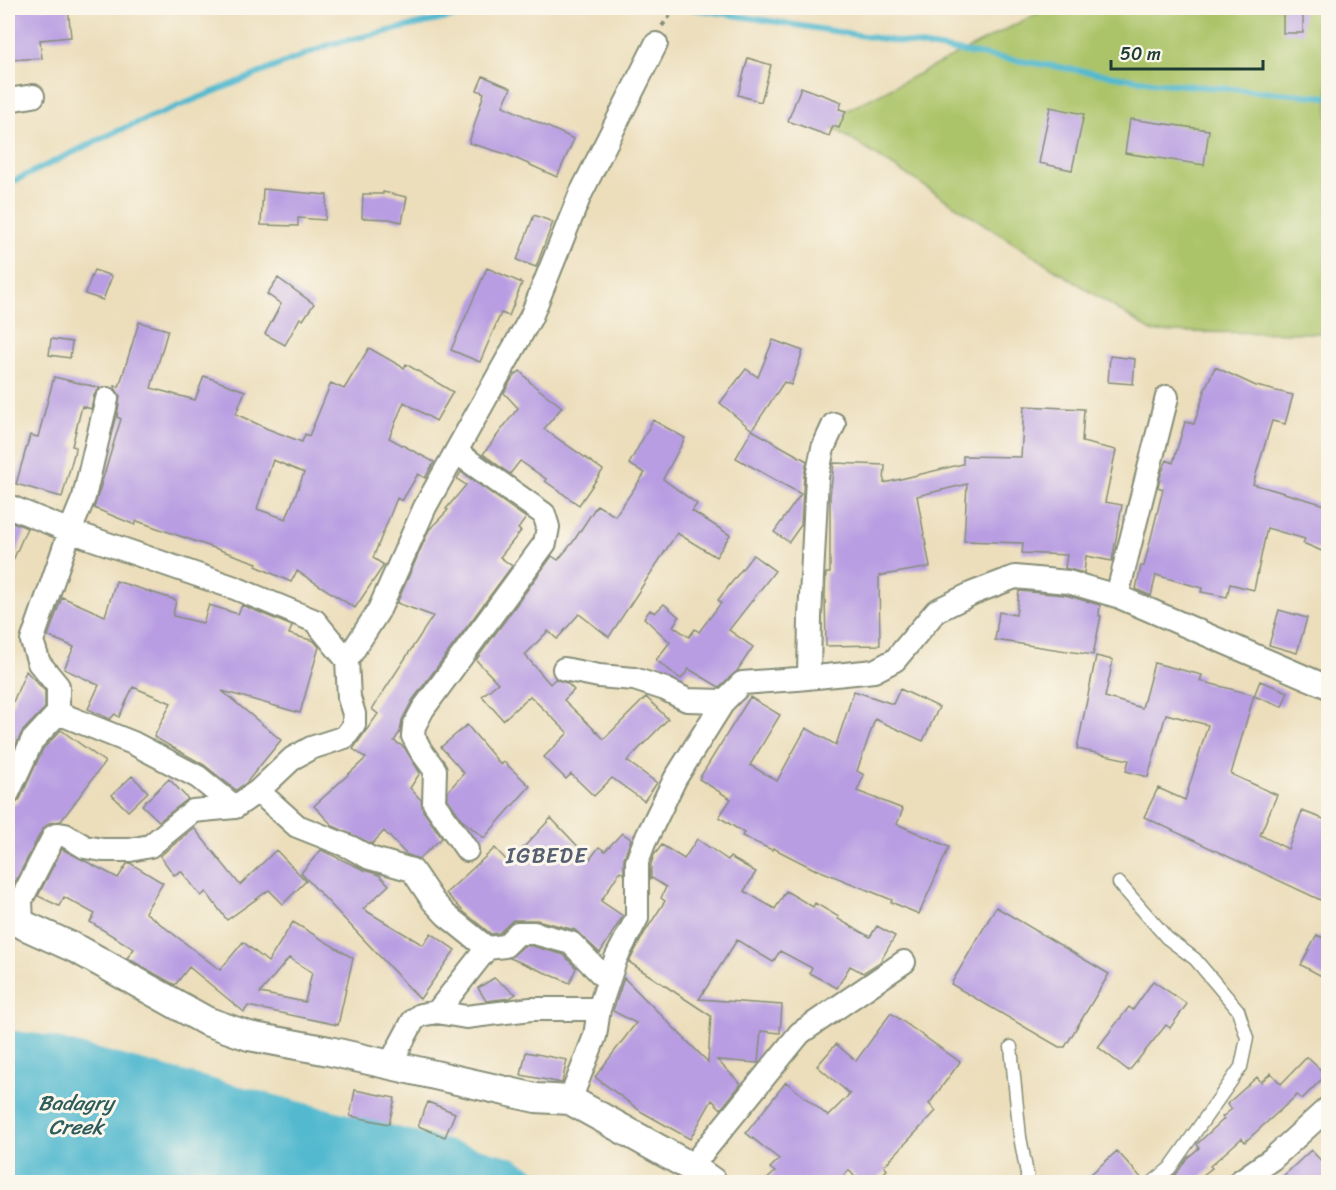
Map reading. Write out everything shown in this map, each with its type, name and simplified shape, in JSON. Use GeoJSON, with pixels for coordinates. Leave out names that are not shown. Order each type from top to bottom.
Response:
{"type":"FeatureCollection","features":[{"type":"Feature","properties":{"kind":"street"},"geometry":{"type":"LineString","coordinates":[[656,44],[580,195],[531,317],[425,507],[379,610],[347,660],[354,725],[345,737],[311,748],[292,758],[258,791],[235,807],[193,810],[150,846],[130,850],[104,850],[85,847],[65,835],[54,836],[21,900],[15,921],[79,950],[206,1022],[249,1036],[536,1098],[570,1100],[702,1175],[800,1033],[904,962]]}},
{"type":"Feature","properties":{"kind":"street"},"geometry":{"type":"LineString","coordinates":[[8,100],[33,96]]}},
{"type":"Feature","properties":{"kind":"street"},"geometry":{"type":"LineString","coordinates":[[1117,596],[1167,397]]}},
{"type":"Feature","properties":{"kind":"street"},"geometry":{"type":"LineString","coordinates":[[8,793],[32,741],[58,713],[58,686],[39,663],[32,641],[84,497],[107,399]]}},
{"type":"Feature","properties":{"kind":"street"},"geometry":{"type":"LineString","coordinates":[[809,678],[817,477],[822,448],[834,424]]}},
{"type":"Feature","properties":{"kind":"street"},"geometry":{"type":"LineString","coordinates":[[456,452],[544,514],[548,527],[545,543],[423,709],[414,726],[413,735],[435,771],[434,803],[466,850]]}},
{"type":"Feature","properties":{"kind":"street"},"geometry":{"type":"LineString","coordinates":[[8,507],[235,588],[315,621],[347,660]]}},
{"type":"Feature","properties":{"kind":"street"},"geometry":{"type":"LineString","coordinates":[[570,1100],[595,1036],[599,1009],[616,957],[637,918],[637,862],[644,843],[675,779],[724,700],[742,683],[874,671],[895,660],[936,611],[973,593],[1015,577],[1068,582],[1117,596],[1329,687]]}},
{"type":"Feature","properties":{"kind":"street"},"geometry":{"type":"LineString","coordinates":[[564,669],[599,676],[634,679],[687,699],[724,700]]}},
{"type":"Feature","properties":{"kind":"street"},"geometry":{"type":"LineString","coordinates":[[58,713],[133,742],[198,777],[235,807]]}},
{"type":"Feature","properties":{"kind":"street"},"geometry":{"type":"LineString","coordinates":[[258,791],[297,826],[350,847],[370,858],[412,870],[439,908],[487,948]]}},
{"type":"Feature","properties":{"kind":"street"},"geometry":{"type":"LineString","coordinates":[[436,1012],[487,948],[505,946],[518,933],[534,933],[571,943],[608,981]]}},
{"type":"Feature","properties":{"kind":"street"},"geometry":{"type":"LineString","coordinates":[[390,1065],[413,1021],[420,1015],[436,1012],[465,1017],[531,1009],[599,1009]]}},
{"type":"Feature","properties":{"kind":"street"},"geometry":{"type":"LineString","coordinates":[[1239,1182],[1272,1159],[1329,1108]]}},
{"type":"Feature","properties":{"kind":"lane"},"geometry":{"type":"LineString","coordinates":[[1119,883],[1167,938],[1195,959],[1238,1010],[1247,1038],[1241,1067],[1170,1168],[1153,1182]]}},
{"type":"Feature","properties":{"kind":"lane"},"geometry":{"type":"LineString","coordinates":[[1011,1047],[1020,1137],[1028,1174],[1027,1182]]}},
{"type":"Feature","properties":{"kind":"green space"},"geometry":{"type":"Polygon","coordinates":[[[1048,8],[1328,8],[1328,333],[1153,332],[824,122],[1048,8]]]}},
{"type":"Feature","properties":{"kind":"water","name":"Badagry Creek"},"geometry":{"type":"Polygon","coordinates":[[[8,1033],[45,1038],[512,1160],[550,1182],[8,1182],[8,1033]]]}},
{"type":"Feature","properties":{"kind":"building"},"geometry":{"type":"Polygon","coordinates":[[[8,8],[68,8],[71,37],[40,40],[42,58],[8,60],[8,8]]]}},
{"type":"Feature","properties":{"kind":"building"},"geometry":{"type":"Polygon","coordinates":[[[1283,8],[1303,8],[1303,33],[1283,33],[1283,8]]]}},
{"type":"Feature","properties":{"kind":"building"},"geometry":{"type":"Polygon","coordinates":[[[748,58],[771,65],[761,102],[738,95],[748,58]]]}},
{"type":"Feature","properties":{"kind":"building"},"geometry":{"type":"Polygon","coordinates":[[[483,76],[511,88],[503,106],[574,139],[557,177],[506,154],[469,143],[484,93],[477,90],[483,76]]]}},
{"type":"Feature","properties":{"kind":"building"},"geometry":{"type":"Polygon","coordinates":[[[801,87],[842,102],[839,109],[846,111],[839,128],[833,126],[829,136],[788,121],[801,87]]]}},
{"type":"Feature","properties":{"kind":"building"},"geometry":{"type":"Polygon","coordinates":[[[1050,107],[1084,114],[1072,170],[1039,163],[1050,107]]]}},
{"type":"Feature","properties":{"kind":"building"},"geometry":{"type":"Polygon","coordinates":[[[1130,119],[1209,130],[1204,165],[1125,153],[1130,119]]]}},
{"type":"Feature","properties":{"kind":"building"},"geometry":{"type":"Polygon","coordinates":[[[263,189],[327,195],[325,220],[298,218],[298,226],[261,225],[263,189]]]}},
{"type":"Feature","properties":{"kind":"building"},"geometry":{"type":"Polygon","coordinates":[[[383,192],[407,197],[402,222],[362,218],[363,194],[383,194],[383,192]]]}},
{"type":"Feature","properties":{"kind":"building"},"geometry":{"type":"Polygon","coordinates":[[[534,215],[553,222],[536,267],[517,260],[534,215]]]}},
{"type":"Feature","properties":{"kind":"building"},"geometry":{"type":"Polygon","coordinates":[[[487,268],[522,283],[509,316],[501,313],[480,362],[451,350],[487,268]]]}},
{"type":"Feature","properties":{"kind":"building"},"geometry":{"type":"Polygon","coordinates":[[[94,270],[112,276],[103,300],[85,294],[94,270]]]}},
{"type":"Feature","properties":{"kind":"building"},"geometry":{"type":"Polygon","coordinates":[[[278,278],[314,304],[303,320],[300,318],[285,345],[265,334],[281,304],[267,294],[278,278]]]}},
{"type":"Feature","properties":{"kind":"building"},"geometry":{"type":"Polygon","coordinates":[[[139,322],[168,330],[151,388],[195,400],[204,376],[245,391],[236,414],[302,442],[305,434],[309,436],[331,383],[344,389],[369,348],[404,368],[406,364],[453,392],[436,421],[404,402],[389,438],[434,462],[425,478],[418,474],[402,501],[397,498],[373,558],[384,565],[355,608],[297,571],[291,582],[256,566],[257,563],[137,521],[135,525],[94,508],[121,419],[117,417],[120,396],[115,386],[119,387],[139,322]],[[273,460],[257,509],[286,519],[304,473],[273,460]]]}},
{"type":"Feature","properties":{"kind":"building"},"geometry":{"type":"Polygon","coordinates":[[[51,339],[72,342],[70,358],[49,355],[51,339]]]}},
{"type":"Feature","properties":{"kind":"building"},"geometry":{"type":"Polygon","coordinates":[[[773,340],[803,351],[791,385],[784,382],[752,430],[720,403],[746,369],[758,377],[773,340]]]}},
{"type":"Feature","properties":{"kind":"building"},"geometry":{"type":"Polygon","coordinates":[[[1110,356],[1135,359],[1133,384],[1108,382],[1110,356]]]}},
{"type":"Feature","properties":{"kind":"building"},"geometry":{"type":"Polygon","coordinates":[[[1215,367],[1256,386],[1293,395],[1285,424],[1272,421],[1253,484],[1329,506],[1329,554],[1303,543],[1305,539],[1267,528],[1254,590],[1230,584],[1227,597],[1201,592],[1202,588],[1156,575],[1151,596],[1136,589],[1163,489],[1158,487],[1161,474],[1167,460],[1173,463],[1185,422],[1194,424],[1204,391],[1215,367]]]}},
{"type":"Feature","properties":{"kind":"building"},"geometry":{"type":"Polygon","coordinates":[[[520,371],[532,384],[562,407],[544,429],[603,470],[579,505],[520,461],[510,474],[483,454],[518,408],[504,393],[513,377],[520,371]]]}},
{"type":"Feature","properties":{"kind":"building"},"geometry":{"type":"Polygon","coordinates":[[[54,377],[100,388],[94,395],[91,409],[82,406],[72,446],[76,447],[62,497],[16,484],[30,435],[38,437],[54,377]]]}},
{"type":"Feature","properties":{"kind":"building"},"geometry":{"type":"Polygon","coordinates":[[[1024,406],[1084,409],[1082,442],[1116,450],[1105,502],[1122,505],[1112,561],[1086,556],[1084,573],[1065,568],[1067,555],[1022,553],[1023,543],[964,541],[967,484],[917,496],[930,567],[879,576],[880,645],[826,646],[825,594],[826,573],[830,573],[830,496],[834,463],[885,465],[884,483],[963,464],[963,456],[1021,457],[1024,406]]]}},
{"type":"Feature","properties":{"kind":"building"},"geometry":{"type":"Polygon","coordinates":[[[653,420],[685,438],[663,479],[697,504],[692,511],[730,535],[716,557],[677,533],[609,637],[579,614],[557,639],[548,631],[525,655],[550,684],[555,679],[567,683],[574,690],[564,700],[604,739],[646,697],[668,719],[627,761],[657,783],[644,801],[612,778],[594,796],[571,774],[566,779],[544,757],[568,733],[530,696],[503,720],[482,696],[498,683],[476,660],[552,556],[558,560],[573,542],[597,505],[615,516],[645,473],[629,464],[653,420]]]}},
{"type":"Feature","properties":{"kind":"building"},"geometry":{"type":"Polygon","coordinates":[[[752,430],[807,461],[801,525],[789,542],[774,532],[801,494],[736,458],[752,430]]]}},
{"type":"Feature","properties":{"kind":"building"},"geometry":{"type":"Polygon","coordinates":[[[461,472],[526,518],[518,529],[521,531],[500,557],[512,566],[412,701],[394,741],[404,747],[420,773],[410,788],[421,800],[423,811],[442,838],[419,859],[406,854],[384,831],[372,844],[333,826],[314,806],[366,758],[353,749],[378,714],[372,709],[433,616],[397,603],[429,530],[448,510],[446,509],[466,485],[457,479],[461,472]]]}},
{"type":"Feature","properties":{"kind":"building"},"geometry":{"type":"Polygon","coordinates":[[[8,520],[27,528],[8,572],[8,520]]]}},
{"type":"Feature","properties":{"kind":"building"},"geometry":{"type":"Polygon","coordinates":[[[753,555],[775,571],[729,630],[753,647],[737,671],[719,687],[689,669],[681,679],[656,660],[670,642],[644,618],[650,610],[655,613],[664,604],[679,617],[673,626],[689,637],[695,629],[699,632],[721,603],[718,600],[753,555]]]}},
{"type":"Feature","properties":{"kind":"building"},"geometry":{"type":"Polygon","coordinates":[[[116,581],[176,600],[173,616],[203,623],[209,605],[238,614],[242,605],[292,626],[289,634],[314,641],[319,647],[300,713],[222,691],[281,740],[246,783],[236,790],[204,765],[154,737],[171,703],[133,687],[119,717],[115,714],[110,719],[88,709],[99,685],[64,669],[74,647],[48,636],[62,597],[105,616],[116,581]]]}},
{"type":"Feature","properties":{"kind":"building"},"geometry":{"type":"Polygon","coordinates":[[[1019,591],[1065,595],[1100,605],[1099,616],[1101,616],[1093,655],[995,640],[999,612],[1016,615],[1019,591]]]}},
{"type":"Feature","properties":{"kind":"building"},"geometry":{"type":"Polygon","coordinates":[[[1279,610],[1307,618],[1297,653],[1269,645],[1279,610]]]}},
{"type":"Feature","properties":{"kind":"building"},"geometry":{"type":"Polygon","coordinates":[[[1096,656],[1113,660],[1105,697],[1142,708],[1154,663],[1202,675],[1200,681],[1254,695],[1231,774],[1277,795],[1260,835],[1288,849],[1302,811],[1329,821],[1329,904],[1144,817],[1158,788],[1185,800],[1208,725],[1166,714],[1148,777],[1126,771],[1129,760],[1077,749],[1096,656]]]}},
{"type":"Feature","properties":{"kind":"building"},"geometry":{"type":"Polygon","coordinates":[[[26,671],[45,691],[45,708],[22,732],[8,762],[8,714],[26,671]]]}},
{"type":"Feature","properties":{"kind":"building"},"geometry":{"type":"Polygon","coordinates":[[[1260,681],[1288,692],[1282,707],[1254,696],[1260,681]]]}},
{"type":"Feature","properties":{"kind":"building"},"geometry":{"type":"Polygon","coordinates":[[[900,689],[939,707],[923,741],[875,719],[857,771],[864,775],[857,791],[903,809],[897,824],[949,847],[919,914],[891,902],[892,900],[816,870],[773,848],[772,850],[742,836],[744,833],[719,817],[731,799],[699,779],[750,697],[780,715],[750,765],[777,781],[806,728],[836,745],[854,691],[893,704],[900,689]]]}},
{"type":"Feature","properties":{"kind":"building"},"geometry":{"type":"Polygon","coordinates":[[[467,725],[501,765],[504,762],[530,786],[484,838],[462,820],[448,799],[448,791],[464,773],[441,747],[467,725]]]}},
{"type":"Feature","properties":{"kind":"building"},"geometry":{"type":"Polygon","coordinates":[[[61,730],[105,762],[61,821],[49,823],[42,830],[9,894],[8,902],[8,806],[20,799],[43,749],[61,730]]]}},
{"type":"Feature","properties":{"kind":"building"},"geometry":{"type":"Polygon","coordinates":[[[132,776],[148,792],[128,811],[112,795],[132,776]]]}},
{"type":"Feature","properties":{"kind":"building"},"geometry":{"type":"Polygon","coordinates":[[[169,779],[188,799],[159,821],[142,805],[169,779]]]}},
{"type":"Feature","properties":{"kind":"building"},"geometry":{"type":"Polygon","coordinates":[[[551,818],[590,859],[599,847],[605,851],[622,833],[631,839],[624,858],[624,874],[620,871],[601,901],[623,916],[600,953],[575,930],[537,920],[513,920],[499,933],[491,934],[464,912],[446,893],[495,848],[509,863],[551,818]]]}},
{"type":"Feature","properties":{"kind":"building"},"geometry":{"type":"Polygon","coordinates":[[[194,828],[240,885],[276,850],[306,881],[283,904],[269,890],[227,920],[206,892],[201,896],[181,871],[174,875],[160,856],[194,828]]]}},
{"type":"Feature","properties":{"kind":"building"},"geometry":{"type":"Polygon","coordinates":[[[697,839],[728,860],[730,857],[756,872],[744,891],[775,909],[786,891],[813,907],[815,903],[870,937],[877,926],[895,936],[880,962],[863,973],[850,966],[837,988],[809,973],[812,968],[780,951],[773,962],[737,940],[699,999],[782,1005],[780,1033],[761,1031],[758,1063],[717,1060],[741,1084],[721,1109],[712,1100],[690,1139],[642,1112],[595,1077],[636,1023],[613,1011],[624,978],[708,1062],[711,1016],[629,962],[665,901],[661,898],[666,887],[652,878],[651,880],[651,864],[654,855],[662,845],[684,859],[697,839]]]}},
{"type":"Feature","properties":{"kind":"building"},"geometry":{"type":"Polygon","coordinates":[[[62,849],[118,878],[130,863],[163,883],[145,912],[220,970],[243,942],[268,962],[293,922],[353,958],[338,1025],[248,1006],[244,1012],[189,967],[175,985],[127,958],[134,949],[90,922],[95,914],[64,897],[59,906],[38,896],[62,849]],[[289,958],[260,993],[305,1002],[312,972],[289,958]]]}},
{"type":"Feature","properties":{"kind":"building"},"geometry":{"type":"Polygon","coordinates":[[[321,850],[379,875],[389,885],[363,909],[423,945],[431,933],[455,950],[420,999],[301,873],[321,850]]]}},
{"type":"Feature","properties":{"kind":"building"},"geometry":{"type":"Polygon","coordinates":[[[996,907],[1109,974],[1065,1047],[1059,1047],[951,984],[996,907]]]}},
{"type":"Feature","properties":{"kind":"building"},"geometry":{"type":"Polygon","coordinates":[[[1317,935],[1329,941],[1329,980],[1301,965],[1317,935]]]}},
{"type":"Feature","properties":{"kind":"building"},"geometry":{"type":"Polygon","coordinates":[[[524,946],[564,955],[576,968],[570,983],[510,958],[524,946]]]}},
{"type":"Feature","properties":{"kind":"building"},"geometry":{"type":"Polygon","coordinates":[[[494,978],[516,994],[510,998],[486,1001],[478,988],[494,978]]]}},
{"type":"Feature","properties":{"kind":"building"},"geometry":{"type":"Polygon","coordinates":[[[1153,981],[1187,1004],[1170,1028],[1166,1025],[1129,1071],[1098,1047],[1129,1007],[1133,1010],[1153,981]]]}},
{"type":"Feature","properties":{"kind":"building"},"geometry":{"type":"Polygon","coordinates":[[[891,1013],[960,1062],[929,1104],[936,1111],[884,1166],[887,1170],[873,1182],[859,1182],[849,1170],[838,1182],[764,1182],[775,1172],[770,1168],[779,1159],[746,1133],[786,1082],[828,1116],[850,1094],[817,1066],[836,1044],[856,1061],[891,1013]]]}},
{"type":"Feature","properties":{"kind":"building"},"geometry":{"type":"Polygon","coordinates":[[[526,1052],[567,1060],[562,1083],[521,1075],[526,1052]]]}},
{"type":"Feature","properties":{"kind":"building"},"geometry":{"type":"Polygon","coordinates":[[[1307,1057],[1326,1075],[1302,1099],[1297,1095],[1245,1142],[1242,1138],[1210,1166],[1212,1168],[1194,1182],[1165,1182],[1177,1173],[1187,1158],[1199,1148],[1197,1144],[1232,1109],[1227,1104],[1257,1077],[1261,1082],[1271,1073],[1281,1084],[1307,1057]]]}},
{"type":"Feature","properties":{"kind":"building"},"geometry":{"type":"Polygon","coordinates":[[[355,1090],[395,1098],[389,1124],[350,1116],[355,1090]]]}},
{"type":"Feature","properties":{"kind":"building"},"geometry":{"type":"Polygon","coordinates":[[[428,1102],[455,1113],[445,1137],[418,1126],[428,1102]]]}},
{"type":"Feature","properties":{"kind":"building"},"geometry":{"type":"Polygon","coordinates":[[[1311,1150],[1329,1169],[1329,1175],[1320,1182],[1277,1182],[1311,1150]]]}},
{"type":"Feature","properties":{"kind":"building"},"geometry":{"type":"Polygon","coordinates":[[[1117,1151],[1145,1182],[1082,1182],[1117,1151]]]}},
{"type":"Feature","properties":{"kind":"waterway"},"geometry":{"type":"LineString","coordinates":[[8,184],[115,132],[331,44],[491,8]]}},
{"type":"Feature","properties":{"kind":"waterway"},"geometry":{"type":"LineString","coordinates":[[689,8],[1158,83],[1328,97]]}},
{"type":"Feature","properties":{"kind":"waterway"},"geometry":{"type":"LineString","coordinates":[[8,1033],[45,1038],[512,1160],[550,1182]]}},
{"type":"Feature","properties":{"kind":"district","name":"IGBEDE"},"geometry":{"type":"Point","coordinates":[547,855]}}]}
